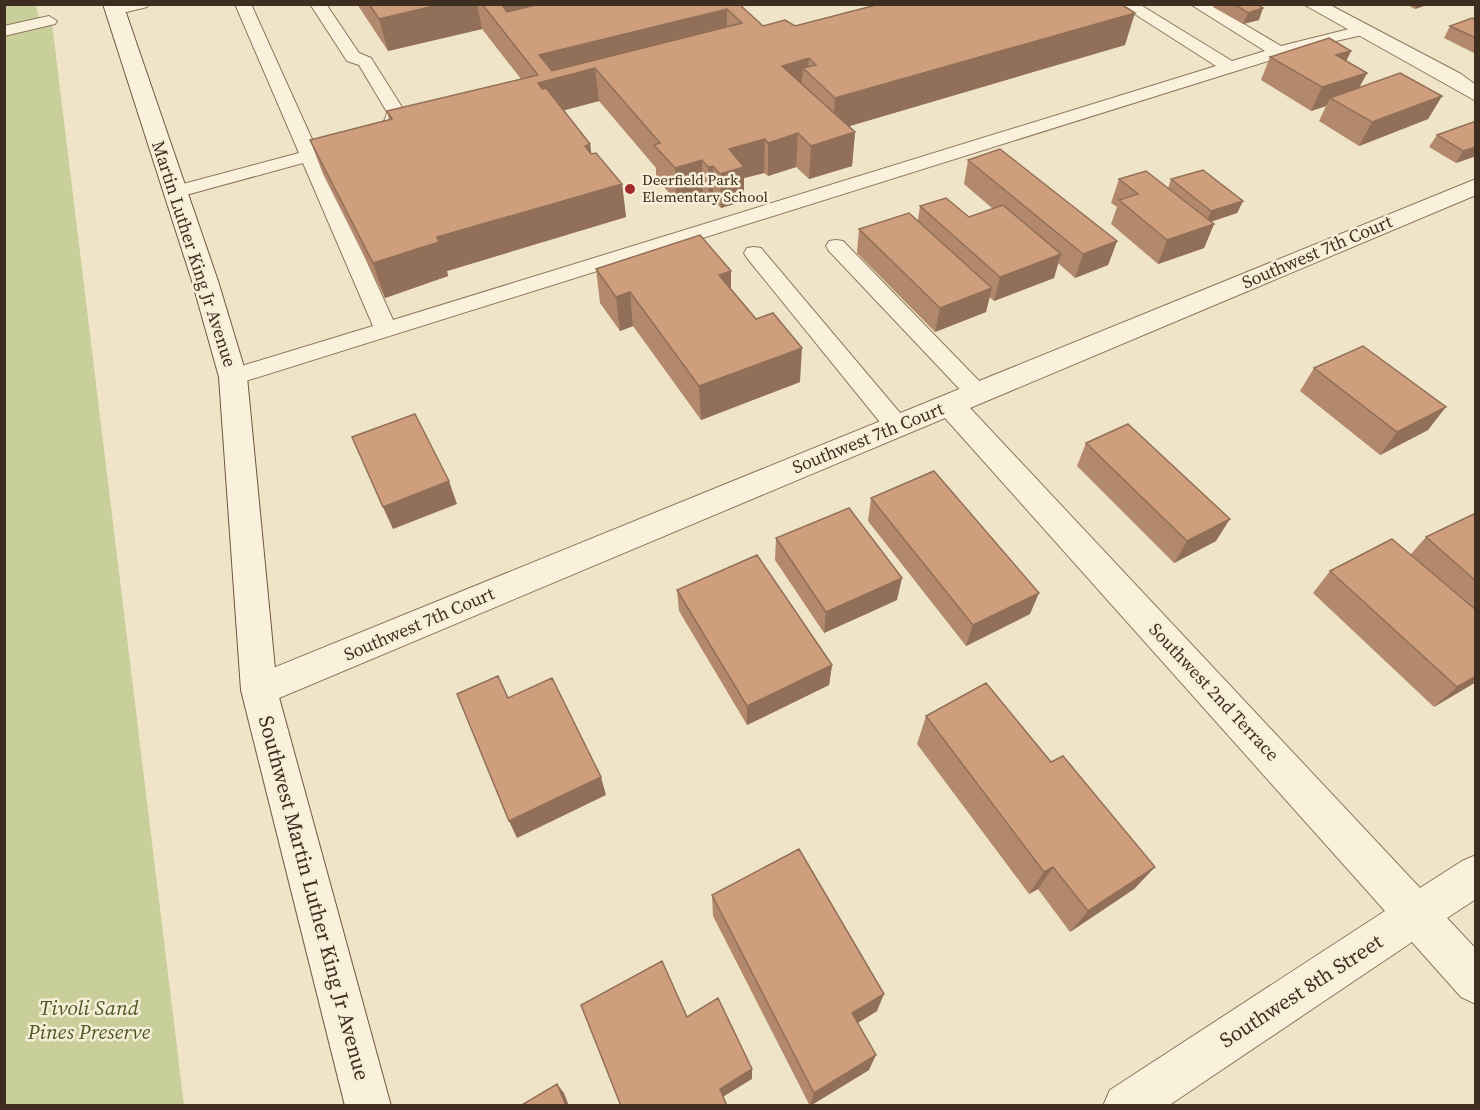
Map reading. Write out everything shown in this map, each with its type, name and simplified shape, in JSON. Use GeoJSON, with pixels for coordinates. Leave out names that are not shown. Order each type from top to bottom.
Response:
{"type":"FeatureCollection","features":[{"type":"Feature","properties":{"kind":"street"},"geometry":{"type":"LineString","coordinates":[[1311,4],[1365,30],[1453,79],[1476,95]]}},
{"type":"Feature","properties":{"kind":"street","name":"Martin Luther King Jr Avenue"},"geometry":{"type":"LineString","coordinates":[[113,7],[176,192],[233,377],[260,690]]}},
{"type":"Feature","properties":{"kind":"street","name":"Southwest 7th Court"},"geometry":{"type":"LineString","coordinates":[[260,690],[1476,186]]}},
{"type":"Feature","properties":{"kind":"street","name":"Southwest 2nd Terrace"},"geometry":{"type":"LineString","coordinates":[[964,399],[1476,982]]}},
{"type":"Feature","properties":{"kind":"street","name":"Southwest Martin Luther King Jr Avenue"},"geometry":{"type":"LineString","coordinates":[[260,690],[368,1106]]}},
{"type":"Feature","properties":{"kind":"street","name":"Southwest 8th Street"},"geometry":{"type":"LineString","coordinates":[[1126,1106],[1418,916],[1476,875]]}},
{"type":"Feature","properties":{"kind":"lane"},"geometry":{"type":"LineString","coordinates":[[113,7],[141,4]]}},
{"type":"Feature","properties":{"kind":"lane"},"geometry":{"type":"LineString","coordinates":[[243,4],[386,330]]}},
{"type":"Feature","properties":{"kind":"lane"},"geometry":{"type":"LineString","coordinates":[[176,192],[381,136],[395,122],[396,112],[364,62],[353,57],[345,47],[318,4]]}},
{"type":"Feature","properties":{"kind":"lane"},"geometry":{"type":"LineString","coordinates":[[1127,4],[1230,67]]}},
{"type":"Feature","properties":{"kind":"lane"},"geometry":{"type":"LineString","coordinates":[[1198,4],[1279,52]]}},
{"type":"Feature","properties":{"kind":"lane"},"geometry":{"type":"LineString","coordinates":[[4,31],[49,21]]}},
{"type":"Feature","properties":{"kind":"lane"},"geometry":{"type":"LineString","coordinates":[[233,377],[1230,67],[1365,30]]}},
{"type":"Feature","properties":{"kind":"lane"},"geometry":{"type":"LineString","coordinates":[[836,246],[964,399]]}},
{"type":"Feature","properties":{"kind":"lane"},"geometry":{"type":"LineString","coordinates":[[754,253],[897,426]]}},
{"type":"Feature","properties":{"kind":"green space"},"geometry":{"type":"Polygon","coordinates":[[[4,5],[36,5],[39,18],[5,25],[4,5]]]}},
{"type":"Feature","properties":{"kind":"green space","name":"Tivoli Sand Pines Preserve"},"geometry":{"type":"Polygon","coordinates":[[[52,23],[184,1105],[5,1105],[4,31],[52,23]]]}},
{"type":"Feature","properties":{"kind":"building"},"geometry":{"type":"Polygon","coordinates":[[[369,4],[442,4],[379,19],[369,4]]]}},
{"type":"Feature","properties":{"kind":"building"},"geometry":{"type":"Polygon","coordinates":[[[482,4],[501,4],[507,12],[540,4],[739,4],[763,26],[785,20],[795,26],[880,4],[1121,4],[1135,13],[835,98],[803,68],[816,65],[809,58],[782,66],[855,132],[811,146],[798,133],[768,143],[765,139],[729,149],[744,167],[720,174],[713,166],[708,167],[702,160],[675,168],[654,145],[660,143],[595,68],[538,83],[542,89],[546,88],[590,144],[585,146],[591,154],[596,153],[622,184],[437,237],[439,242],[373,263],[310,140],[392,119],[387,111],[538,75],[482,4]],[[727,9],[539,55],[552,71],[742,23],[727,9]]]}},
{"type":"Feature","properties":{"kind":"building"},"geometry":{"type":"Polygon","coordinates":[[[1234,4],[1257,4],[1263,8],[1248,13],[1234,4]]]}},
{"type":"Feature","properties":{"kind":"building"},"geometry":{"type":"Polygon","coordinates":[[[1472,18],[1476,20],[1476,38],[1450,26],[1472,18]]]}},
{"type":"Feature","properties":{"kind":"building"},"geometry":{"type":"Polygon","coordinates":[[[1329,38],[1351,51],[1336,55],[1367,73],[1322,87],[1270,57],[1329,38]]]}},
{"type":"Feature","properties":{"kind":"building"},"geometry":{"type":"Polygon","coordinates":[[[1400,73],[1442,96],[1372,122],[1330,98],[1400,73]]]}},
{"type":"Feature","properties":{"kind":"building"},"geometry":{"type":"Polygon","coordinates":[[[1476,121],[1476,147],[1463,151],[1437,135],[1476,121]]]}},
{"type":"Feature","properties":{"kind":"building"},"geometry":{"type":"Polygon","coordinates":[[[1000,149],[1117,241],[1083,254],[968,160],[1000,149]]]}},
{"type":"Feature","properties":{"kind":"building"},"geometry":{"type":"Polygon","coordinates":[[[1203,170],[1243,201],[1211,211],[1171,179],[1203,170]]]}},
{"type":"Feature","properties":{"kind":"building"},"geometry":{"type":"Polygon","coordinates":[[[1146,171],[1214,224],[1167,240],[1119,200],[1138,194],[1119,179],[1146,171]]]}},
{"type":"Feature","properties":{"kind":"building"},"geometry":{"type":"Polygon","coordinates":[[[946,198],[969,217],[1003,205],[1061,254],[1000,277],[920,206],[946,198]]]}},
{"type":"Feature","properties":{"kind":"building"},"geometry":{"type":"Polygon","coordinates":[[[909,213],[992,288],[940,308],[859,229],[909,213]]]}},
{"type":"Feature","properties":{"kind":"building"},"geometry":{"type":"Polygon","coordinates":[[[700,235],[731,271],[719,275],[756,319],[773,313],[802,348],[699,386],[630,292],[616,297],[596,269],[700,235]]]}},
{"type":"Feature","properties":{"kind":"building"},"geometry":{"type":"Polygon","coordinates":[[[1363,346],[1446,407],[1397,432],[1314,368],[1363,346]]]}},
{"type":"Feature","properties":{"kind":"building"},"geometry":{"type":"Polygon","coordinates":[[[415,414],[449,481],[383,507],[352,437],[415,414]]]}},
{"type":"Feature","properties":{"kind":"building"},"geometry":{"type":"Polygon","coordinates":[[[1128,424],[1230,519],[1187,541],[1086,443],[1128,424]]]}},
{"type":"Feature","properties":{"kind":"building"},"geometry":{"type":"Polygon","coordinates":[[[934,471],[1039,593],[973,625],[871,498],[934,471]]]}},
{"type":"Feature","properties":{"kind":"building"},"geometry":{"type":"Polygon","coordinates":[[[849,508],[902,578],[826,612],[776,538],[849,508]]]}},
{"type":"Feature","properties":{"kind":"building"},"geometry":{"type":"Polygon","coordinates":[[[1476,513],[1476,581],[1426,537],[1476,513]]]}},
{"type":"Feature","properties":{"kind":"building"},"geometry":{"type":"Polygon","coordinates":[[[1392,539],[1476,610],[1476,676],[1457,687],[1330,571],[1392,539]]]}},
{"type":"Feature","properties":{"kind":"building"},"geometry":{"type":"Polygon","coordinates":[[[757,555],[832,665],[747,706],[677,590],[757,555]]]}},
{"type":"Feature","properties":{"kind":"building"},"geometry":{"type":"Polygon","coordinates":[[[498,676],[508,698],[552,678],[601,777],[509,821],[457,694],[498,676]]]}},
{"type":"Feature","properties":{"kind":"building"},"geometry":{"type":"Polygon","coordinates":[[[986,683],[1051,762],[1063,756],[1155,867],[1088,911],[1053,867],[1044,872],[926,716],[986,683]]]}},
{"type":"Feature","properties":{"kind":"building"},"geometry":{"type":"Polygon","coordinates":[[[799,849],[884,994],[852,1013],[876,1055],[814,1093],[712,895],[799,849]]]}},
{"type":"Feature","properties":{"kind":"building"},"geometry":{"type":"Polygon","coordinates":[[[662,961],[687,1017],[718,998],[752,1069],[720,1089],[727,1106],[621,1106],[581,1005],[662,961]]]}},
{"type":"Feature","properties":{"kind":"building"},"geometry":{"type":"Polygon","coordinates":[[[557,1084],[566,1106],[520,1106],[557,1084]]]}},
{"type":"Feature","properties":{"kind":"place","name":"Deerfield Park Elementary School"},"geometry":{"type":"Point","coordinates":[630,189]}}]}
